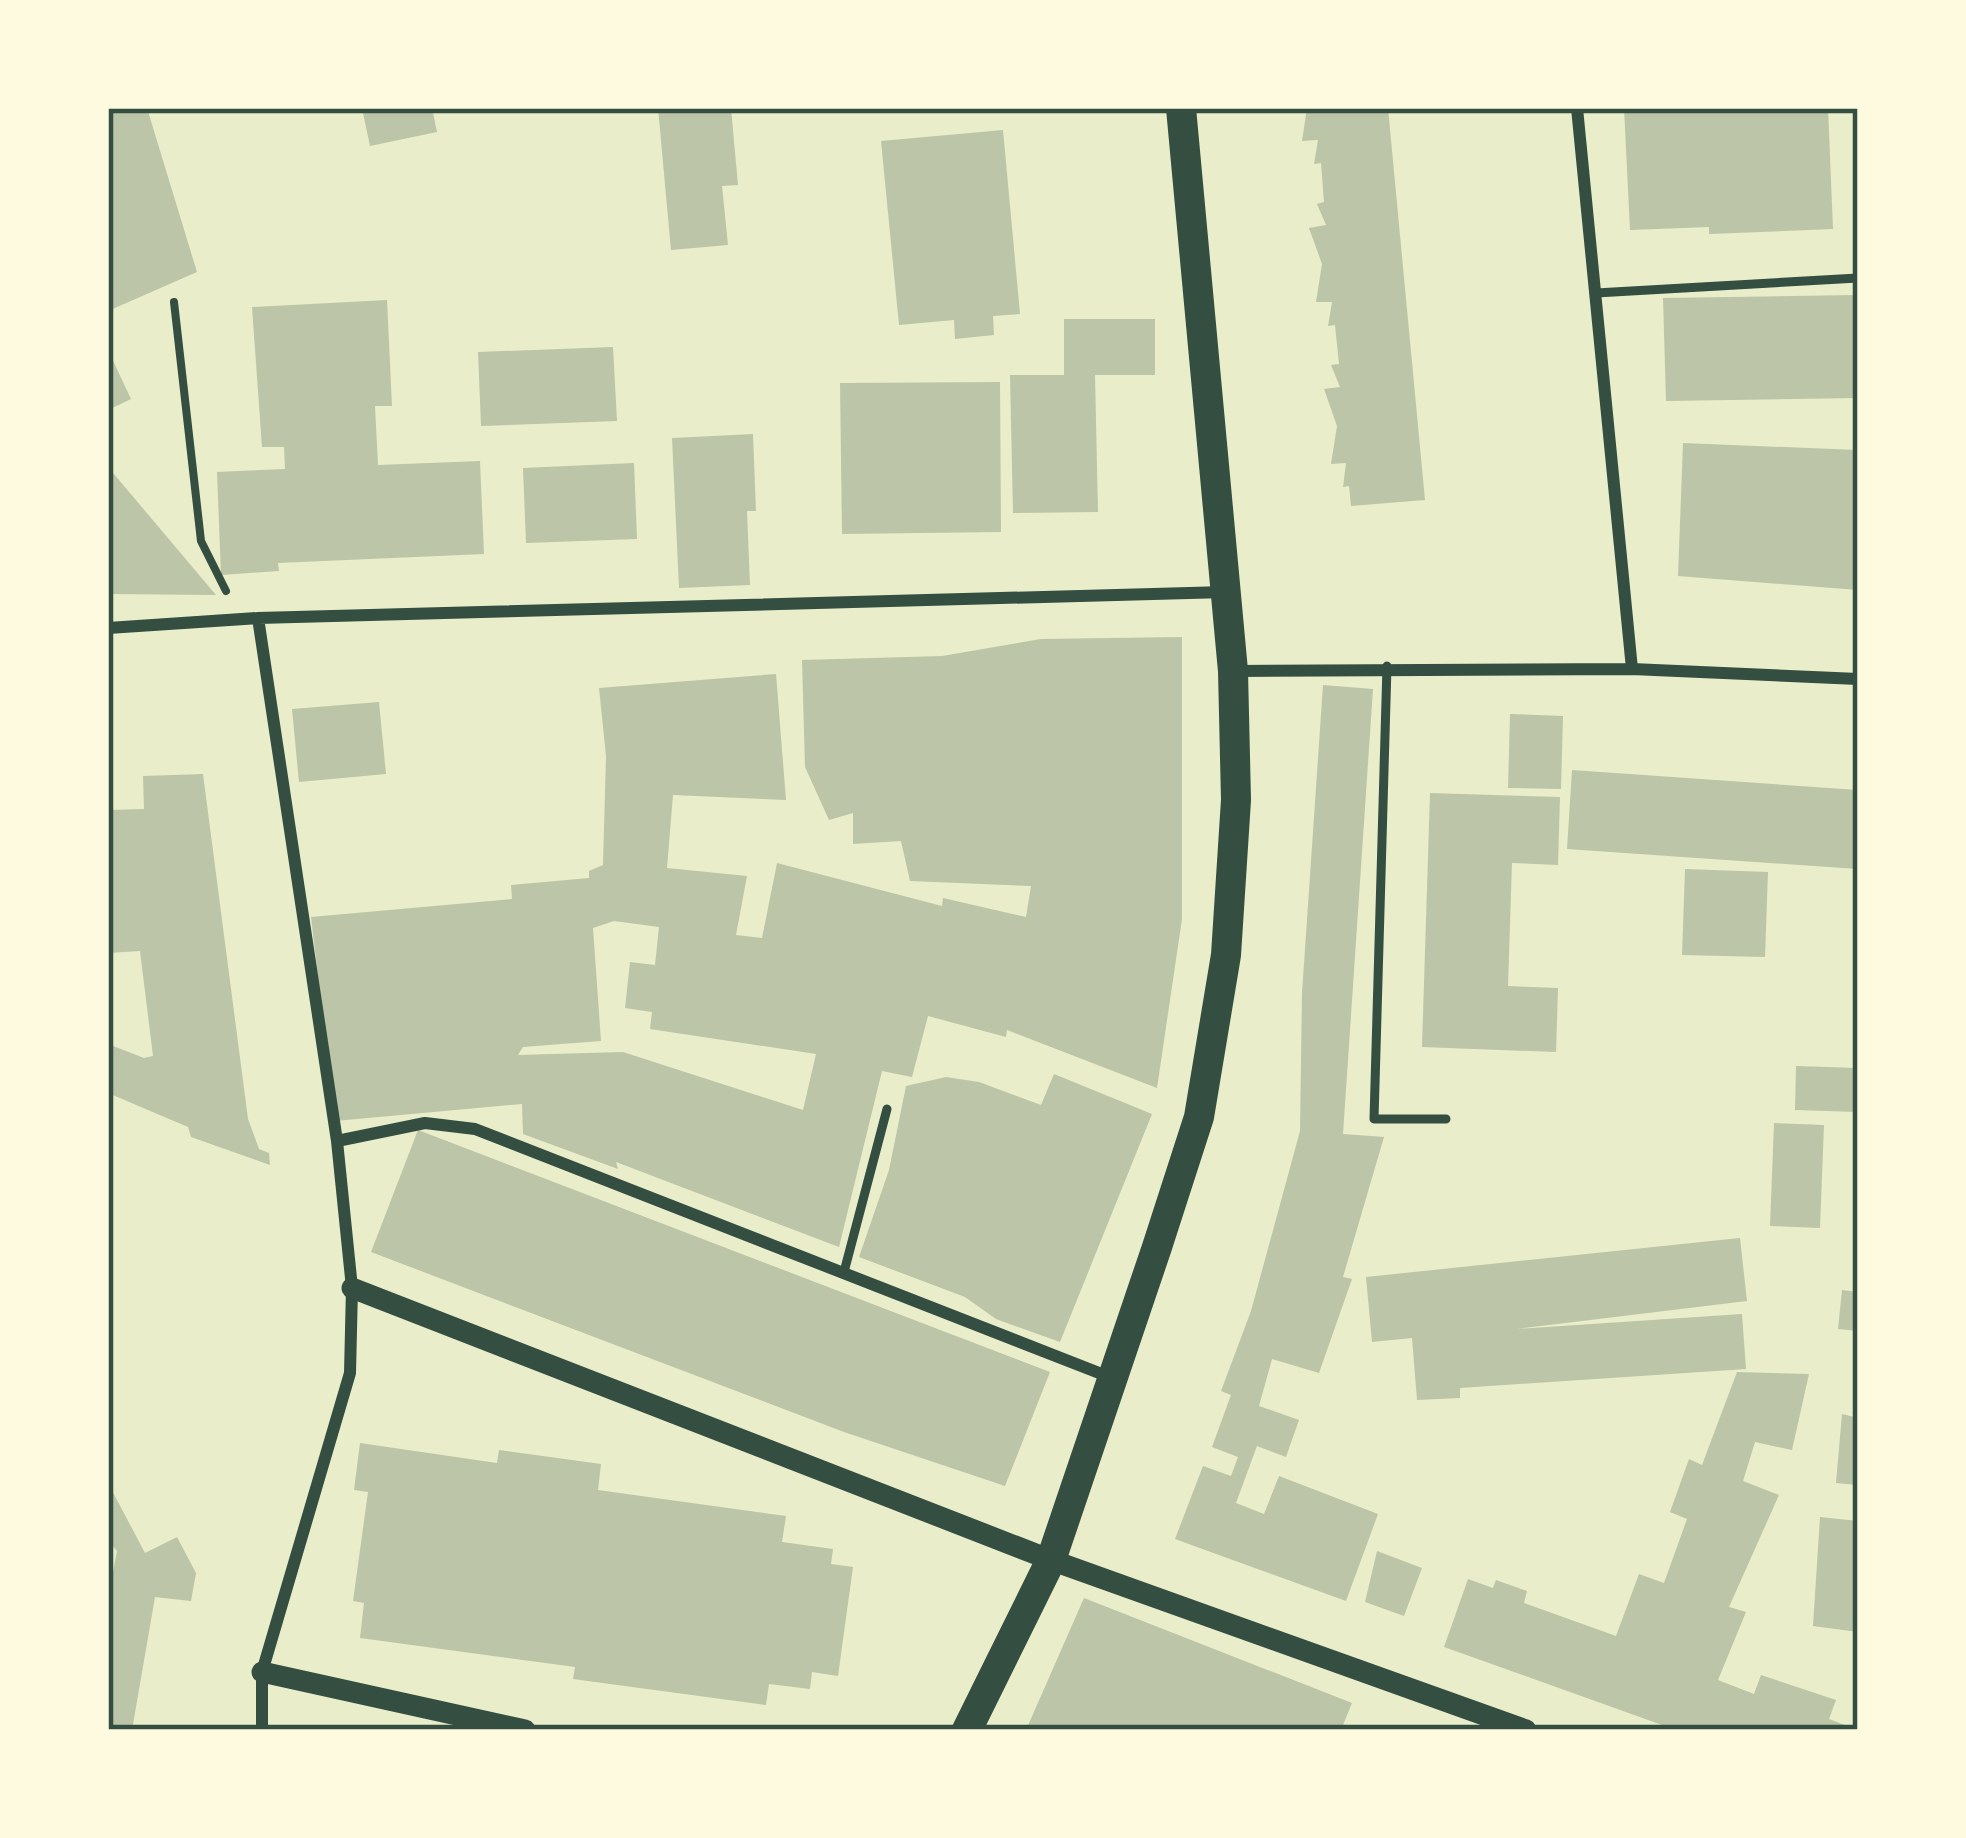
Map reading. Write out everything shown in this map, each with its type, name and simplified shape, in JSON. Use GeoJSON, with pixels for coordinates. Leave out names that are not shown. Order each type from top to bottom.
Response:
{"type":"FeatureCollection","features":[{"type":"Feature","properties":{"kind":"main road"},"geometry":{"type":"LineString","coordinates":[[967,1730],[1051,1560],[1113,1378],[1199,1117],[1226,955],[1236,800],[1233,671],[1181,108]]}},
{"type":"Feature","properties":{"kind":"street"},"geometry":{"type":"LineString","coordinates":[[1577,108],[1632,669]]}},
{"type":"Feature","properties":{"kind":"street"},"geometry":{"type":"LineString","coordinates":[[108,628],[258,618],[1227,592]]}},
{"type":"Feature","properties":{"kind":"street"},"geometry":{"type":"LineString","coordinates":[[258,618],[337,1141],[352,1288],[350,1372],[262,1672],[262,1730]]}},
{"type":"Feature","properties":{"kind":"street"},"geometry":{"type":"LineString","coordinates":[[1233,671],[1388,666],[1632,669],[1858,680]]}},
{"type":"Feature","properties":{"kind":"street"},"geometry":{"type":"LineString","coordinates":[[337,1141],[424,1123],[475,1129],[1113,1378]]}},
{"type":"Feature","properties":{"kind":"street"},"geometry":{"type":"LineString","coordinates":[[352,1288],[1051,1560],[1526,1730]]}},
{"type":"Feature","properties":{"kind":"street"},"geometry":{"type":"LineString","coordinates":[[262,1672],[525,1730]]}},
{"type":"Feature","properties":{"kind":"lane"},"geometry":{"type":"LineString","coordinates":[[1596,293],[1858,278]]}},
{"type":"Feature","properties":{"kind":"lane"},"geometry":{"type":"LineString","coordinates":[[1388,666],[1374,1119],[1446,1119]]}},
{"type":"Feature","properties":{"kind":"lane"},"geometry":{"type":"LineString","coordinates":[[844,1272],[887,1109]]}},
{"type":"Feature","properties":{"kind":"path"},"geometry":{"type":"LineString","coordinates":[[175,302],[201,542],[241,620]]}},
{"type":"Feature","properties":{"kind":"building"},"geometry":{"type":"Polygon","coordinates":[[[108,108],[147,108],[197,272],[108,311],[108,108]]]}},
{"type":"Feature","properties":{"kind":"building"},"geometry":{"type":"Polygon","coordinates":[[[362,108],[432,108],[437,132],[370,146],[362,108]]]}},
{"type":"Feature","properties":{"kind":"building"},"geometry":{"type":"Polygon","coordinates":[[[658,108],[731,108],[738,185],[722,186],[728,245],[671,250],[658,108]]]}},
{"type":"Feature","properties":{"kind":"building"},"geometry":{"type":"Polygon","coordinates":[[[1307,108],[1388,108],[1425,500],[1351,506],[1349,486],[1343,487],[1346,463],[1331,464],[1337,426],[1324,389],[1340,387],[1331,365],[1339,364],[1335,325],[1328,326],[1332,302],[1316,302],[1322,264],[1309,228],[1326,225],[1317,204],[1324,202],[1321,163],[1314,164],[1318,140],[1302,141],[1307,108]]]}},
{"type":"Feature","properties":{"kind":"building"},"geometry":{"type":"Polygon","coordinates":[[[1624,108],[1828,108],[1833,229],[1709,234],[1709,227],[1630,230],[1624,108]]]}},
{"type":"Feature","properties":{"kind":"building"},"geometry":{"type":"Polygon","coordinates":[[[1003,130],[1020,314],[993,316],[994,335],[955,339],[954,320],[899,325],[881,141],[1003,130]]]}},
{"type":"Feature","properties":{"kind":"building"},"geometry":{"type":"Polygon","coordinates":[[[1856,295],[1858,398],[1666,401],[1663,298],[1856,295]]]}},
{"type":"Feature","properties":{"kind":"building"},"geometry":{"type":"Polygon","coordinates":[[[387,300],[392,406],[375,406],[378,465],[480,461],[484,554],[278,563],[279,571],[221,575],[217,472],[285,469],[284,447],[262,447],[252,307],[387,300]]]}},
{"type":"Feature","properties":{"kind":"building"},"geometry":{"type":"Polygon","coordinates":[[[1064,319],[1155,319],[1155,375],[1095,375],[1098,512],[1013,513],[1010,375],[1064,375],[1064,319]]]}},
{"type":"Feature","properties":{"kind":"building"},"geometry":{"type":"Polygon","coordinates":[[[613,347],[617,421],[481,426],[478,352],[613,347]]]}},
{"type":"Feature","properties":{"kind":"building"},"geometry":{"type":"Polygon","coordinates":[[[108,350],[131,399],[108,410],[108,350]]]}},
{"type":"Feature","properties":{"kind":"building"},"geometry":{"type":"Polygon","coordinates":[[[1000,382],[1001,532],[842,534],[840,383],[1000,382]]]}},
{"type":"Feature","properties":{"kind":"building"},"geometry":{"type":"Polygon","coordinates":[[[753,434],[756,511],[747,511],[750,585],[679,588],[672,438],[753,434]]]}},
{"type":"Feature","properties":{"kind":"building"},"geometry":{"type":"Polygon","coordinates":[[[1683,443],[1858,450],[1858,590],[1678,576],[1683,443]]]}},
{"type":"Feature","properties":{"kind":"building"},"geometry":{"type":"Polygon","coordinates":[[[634,463],[637,539],[526,543],[523,468],[634,463]]]}},
{"type":"Feature","properties":{"kind":"building"},"geometry":{"type":"Polygon","coordinates":[[[108,467],[216,595],[108,594],[108,467]]]}},
{"type":"Feature","properties":{"kind":"building"},"geometry":{"type":"Polygon","coordinates":[[[1182,637],[1182,919],[1157,1088],[1007,1030],[1006,1037],[928,1016],[912,1077],[882,1071],[839,1247],[616,1162],[618,1169],[523,1134],[522,1104],[335,1121],[311,917],[512,899],[511,885],[589,878],[589,871],[603,865],[606,756],[599,688],[776,674],[786,800],[673,795],[667,868],[747,876],[736,935],[762,938],[777,863],[942,906],[943,898],[1026,917],[1031,886],[910,881],[901,841],[853,844],[853,813],[829,820],[805,767],[802,660],[942,656],[1041,639],[1182,637]],[[614,921],[593,928],[601,1041],[523,1047],[518,1055],[623,1052],[803,1110],[816,1054],[650,1029],[652,1012],[625,1008],[630,962],[655,965],[659,927],[614,921]]]}},
{"type":"Feature","properties":{"kind":"building"},"geometry":{"type":"Polygon","coordinates":[[[1323,685],[1373,689],[1343,1134],[1384,1137],[1343,1277],[1352,1279],[1319,1373],[1272,1359],[1259,1406],[1299,1420],[1286,1457],[1257,1446],[1236,1503],[1264,1514],[1279,1476],[1378,1514],[1346,1601],[1175,1539],[1203,1466],[1231,1476],[1238,1457],[1212,1447],[1231,1395],[1221,1391],[1251,1311],[1300,1131],[1302,993],[1323,685]]]}},
{"type":"Feature","properties":{"kind":"building"},"geometry":{"type":"Polygon","coordinates":[[[379,702],[386,774],[299,782],[292,709],[379,702]]]}},
{"type":"Feature","properties":{"kind":"building"},"geometry":{"type":"Polygon","coordinates":[[[1510,714],[1563,716],[1561,789],[1508,788],[1510,714]]]}},
{"type":"Feature","properties":{"kind":"building"},"geometry":{"type":"Polygon","coordinates":[[[1572,770],[1858,790],[1858,869],[1567,849],[1572,770]]]}},
{"type":"Feature","properties":{"kind":"building"},"geometry":{"type":"Polygon","coordinates":[[[203,774],[248,1119],[259,1149],[269,1153],[270,1165],[191,1137],[188,1127],[108,1093],[108,1044],[144,1058],[153,1056],[140,951],[108,953],[108,810],[144,809],[143,776],[203,774]]]}},
{"type":"Feature","properties":{"kind":"building"},"geometry":{"type":"Polygon","coordinates":[[[1430,793],[1560,797],[1558,865],[1512,863],[1508,986],[1558,988],[1556,1052],[1422,1047],[1430,793]]]}},
{"type":"Feature","properties":{"kind":"building"},"geometry":{"type":"Polygon","coordinates":[[[1685,869],[1768,872],[1765,957],[1682,955],[1685,869]]]}},
{"type":"Feature","properties":{"kind":"building"},"geometry":{"type":"Polygon","coordinates":[[[1796,1066],[1858,1068],[1858,1112],[1795,1110],[1796,1066]]]}},
{"type":"Feature","properties":{"kind":"building"},"geometry":{"type":"Polygon","coordinates":[[[1054,1074],[1152,1114],[1060,1342],[996,1319],[965,1297],[859,1257],[889,1170],[906,1086],[946,1077],[979,1082],[1041,1105],[1054,1074]]]}},
{"type":"Feature","properties":{"kind":"building"},"geometry":{"type":"Polygon","coordinates":[[[1774,1123],[1824,1125],[1820,1228],[1770,1226],[1774,1123]]]}},
{"type":"Feature","properties":{"kind":"building"},"geometry":{"type":"Polygon","coordinates":[[[418,1130],[1050,1372],[1005,1486],[844,1432],[371,1252],[418,1130]]]}},
{"type":"Feature","properties":{"kind":"building"},"geometry":{"type":"Polygon","coordinates":[[[1740,1238],[1747,1301],[1516,1329],[1742,1314],[1746,1369],[1460,1388],[1460,1398],[1417,1400],[1412,1338],[1372,1342],[1366,1277],[1740,1238]]]}},
{"type":"Feature","properties":{"kind":"building"},"geometry":{"type":"Polygon","coordinates":[[[1842,1290],[1858,1292],[1858,1331],[1838,1329],[1842,1290]]]}},
{"type":"Feature","properties":{"kind":"building"},"geometry":{"type":"Polygon","coordinates":[[[1737,1372],[1809,1374],[1792,1450],[1755,1442],[1743,1481],[1779,1495],[1729,1607],[1746,1612],[1718,1680],[1754,1694],[1761,1675],[1836,1700],[1829,1719],[1858,1730],[1676,1730],[1444,1647],[1468,1579],[1493,1588],[1496,1580],[1527,1591],[1524,1603],[1616,1636],[1639,1574],[1664,1583],[1687,1519],[1670,1512],[1689,1459],[1702,1465],[1737,1372]]]}},
{"type":"Feature","properties":{"kind":"building"},"geometry":{"type":"Polygon","coordinates":[[[1842,1414],[1858,1418],[1858,1485],[1836,1483],[1842,1414]]]}},
{"type":"Feature","properties":{"kind":"building"},"geometry":{"type":"Polygon","coordinates":[[[360,1443],[497,1463],[499,1450],[601,1464],[598,1490],[786,1516],[782,1542],[833,1549],[831,1564],[853,1567],[838,1676],[812,1672],[810,1689],[769,1684],[766,1705],[573,1679],[575,1667],[360,1638],[364,1603],[353,1601],[368,1492],[354,1490],[360,1443]]]}},
{"type":"Feature","properties":{"kind":"building"},"geometry":{"type":"Polygon","coordinates":[[[108,1483],[145,1553],[177,1537],[196,1573],[191,1601],[155,1597],[132,1730],[108,1730],[108,1599],[117,1551],[108,1540],[108,1483]]]}},
{"type":"Feature","properties":{"kind":"building"},"geometry":{"type":"Polygon","coordinates":[[[1820,1517],[1858,1521],[1858,1632],[1813,1626],[1820,1517]]]}},
{"type":"Feature","properties":{"kind":"building"},"geometry":{"type":"Polygon","coordinates":[[[1377,1551],[1422,1568],[1404,1616],[1365,1602],[1377,1551]]]}},
{"type":"Feature","properties":{"kind":"building"},"geometry":{"type":"Polygon","coordinates":[[[1084,1598],[1352,1703],[1341,1730],[1026,1730],[1084,1598]]]}}]}
